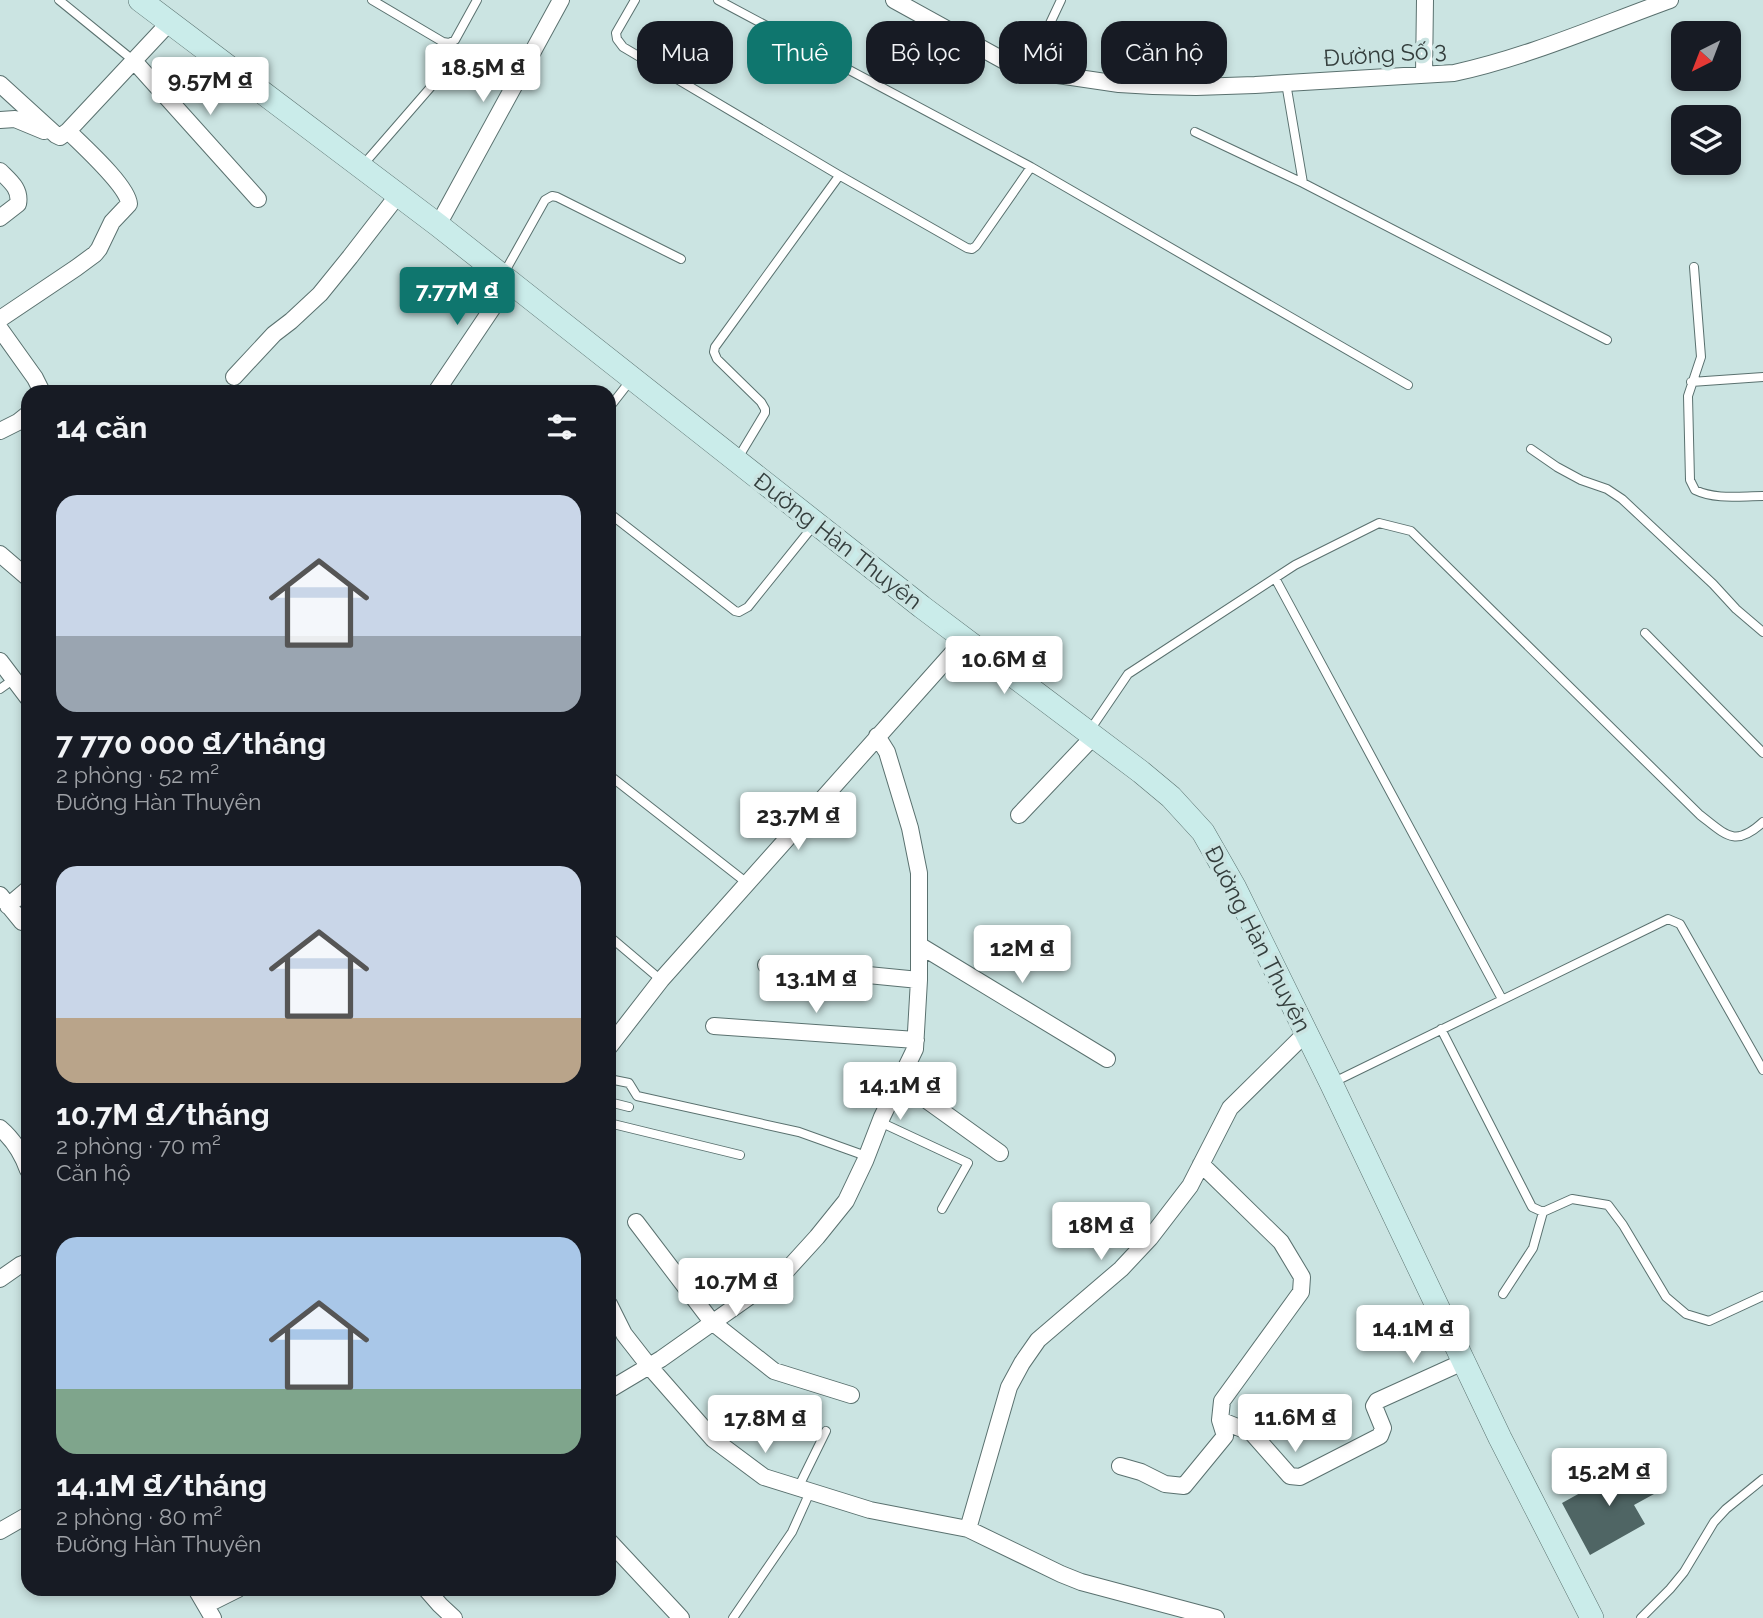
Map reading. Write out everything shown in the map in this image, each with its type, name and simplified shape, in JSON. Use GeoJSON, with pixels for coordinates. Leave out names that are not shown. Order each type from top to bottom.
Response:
{"type":"FeatureCollection","features":[{"type":"Feature","properties":{"kind":"street","name":"Đường Hàn Thuyên"},"geometry":{"type":"LineString","coordinates":[[140,0],[438,225],[816,523],[1091,734],[1171,797],[1203,832],[1235,888],[1500,1438],[1592,1618]]}},
{"type":"Feature","properties":{"kind":"street"},"geometry":{"type":"LineString","coordinates":[[438,225],[561,0]]}},
{"type":"Feature","properties":{"kind":"street","name":"Đường Số 3"},"geometry":{"type":"LineString","coordinates":[[894,0],[999,58]]}},
{"type":"Feature","properties":{"kind":"street"},"geometry":{"type":"LineString","coordinates":[[1424,0],[1424,75]]}},
{"type":"Feature","properties":{"kind":"street","name":"Đường Số 3"},"geometry":{"type":"LineString","coordinates":[[1087,79],[1119,84],[1196,87],[1454,73],[1522,55],[1670,0]]}},
{"type":"Feature","properties":{"kind":"street"},"geometry":{"type":"LineString","coordinates":[[62,133],[170,23]]}},
{"type":"Feature","properties":{"kind":"street"},"geometry":{"type":"LineString","coordinates":[[134,61],[258,199]]}},
{"type":"Feature","properties":{"kind":"street"},"geometry":{"type":"LineString","coordinates":[[0,84],[111,175],[129,199],[129,204],[112,222],[95,254],[0,319]]}},
{"type":"Feature","properties":{"kind":"street"},"geometry":{"type":"LineString","coordinates":[[0,120],[15,119],[62,133]]}},
{"type":"Feature","properties":{"kind":"street"},"geometry":{"type":"LineString","coordinates":[[0,171],[15,186],[20,196],[18,204],[0,218]]}},
{"type":"Feature","properties":{"kind":"street"},"geometry":{"type":"LineString","coordinates":[[234,377],[274,334],[320,294],[398,195]]}},
{"type":"Feature","properties":{"kind":"street"},"geometry":{"type":"LineString","coordinates":[[440,385],[506,279]]}},
{"type":"Feature","properties":{"kind":"street"},"geometry":{"type":"LineString","coordinates":[[0,329],[39,385]]}},
{"type":"Feature","properties":{"kind":"street"},"geometry":{"type":"LineString","coordinates":[[0,431],[21,420]]}},
{"type":"Feature","properties":{"kind":"street"},"geometry":{"type":"LineString","coordinates":[[0,555],[21,572]]}},
{"type":"Feature","properties":{"kind":"street"},"geometry":{"type":"LineString","coordinates":[[616,1038],[661,980],[965,639]]}},
{"type":"Feature","properties":{"kind":"street"},"geometry":{"type":"LineString","coordinates":[[0,661],[7,684]]}},
{"type":"Feature","properties":{"kind":"street"},"geometry":{"type":"LineString","coordinates":[[1019,815],[1091,734]]}},
{"type":"Feature","properties":{"kind":"street"},"geometry":{"type":"LineString","coordinates":[[616,1386],[649,1366],[787,1270],[846,1201],[915,1049],[919,980],[919,873],[910,828],[891,765],[877,736]]}},
{"type":"Feature","properties":{"kind":"street"},"geometry":{"type":"LineString","coordinates":[[21,892],[4,901],[21,921]]}},
{"type":"Feature","properties":{"kind":"street"},"geometry":{"type":"LineString","coordinates":[[919,945],[1107,1059]]}},
{"type":"Feature","properties":{"kind":"street"},"geometry":{"type":"LineString","coordinates":[[766,965],[919,980]]}},
{"type":"Feature","properties":{"kind":"street"},"geometry":{"type":"LineString","coordinates":[[714,1026],[916,1041]]}},
{"type":"Feature","properties":{"kind":"street"},"geometry":{"type":"LineString","coordinates":[[968,1529],[1009,1387],[1022,1363],[1038,1340],[1121,1269],[1150,1238],[1190,1186],[1230,1108],[1306,1032]]}},
{"type":"Feature","properties":{"kind":"street"},"geometry":{"type":"LineString","coordinates":[[900,1081],[999,1153]]}},
{"type":"Feature","properties":{"kind":"street"},"geometry":{"type":"LineString","coordinates":[[0,1128],[21,1153]]}},
{"type":"Feature","properties":{"kind":"street"},"geometry":{"type":"LineString","coordinates":[[1120,1466],[1166,1484],[1184,1486],[1225,1436],[1220,1420],[1222,1401],[1301,1293],[1302,1277],[1281,1242],[1201,1164]]}},
{"type":"Feature","properties":{"kind":"street"},"geometry":{"type":"LineString","coordinates":[[636,1222],[712,1322],[774,1371],[850,1395]]}},
{"type":"Feature","properties":{"kind":"street"},"geometry":{"type":"LineString","coordinates":[[0,1279],[21,1265]]}},
{"type":"Feature","properties":{"kind":"street"},"geometry":{"type":"LineString","coordinates":[[616,1318],[624,1334],[649,1366],[713,1439],[764,1477],[870,1510],[968,1529],[1081,1582],[1216,1618]]}},
{"type":"Feature","properties":{"kind":"street"},"geometry":{"type":"LineString","coordinates":[[1220,1420],[1252,1433],[1290,1476],[1300,1477],[1380,1436],[1384,1428],[1374,1406],[1377,1401],[1464,1362]]}},
{"type":"Feature","properties":{"kind":"street"},"geometry":{"type":"LineString","coordinates":[[0,1531],[21,1519]]}},
{"type":"Feature","properties":{"kind":"street"},"geometry":{"type":"LineString","coordinates":[[616,1548],[681,1618]]}},
{"type":"Feature","properties":{"kind":"street"},"geometry":{"type":"LineString","coordinates":[[210,1611],[229,1596]]}},
{"type":"Feature","properties":{"kind":"street"},"geometry":{"type":"LineString","coordinates":[[432,1596],[454,1618]]}},
{"type":"Feature","properties":{"kind":"lane"},"geometry":{"type":"LineString","coordinates":[[59,0],[134,61]]}},
{"type":"Feature","properties":{"kind":"lane"},"geometry":{"type":"LineString","coordinates":[[372,0],[449,43],[455,40],[477,0]]}},
{"type":"Feature","properties":{"kind":"lane"},"geometry":{"type":"LineString","coordinates":[[635,0],[616,33],[623,47],[839,176],[967,248],[976,246],[1031,167]]}},
{"type":"Feature","properties":{"kind":"lane"},"geometry":{"type":"LineString","coordinates":[[718,0],[1031,167],[1408,385]]}},
{"type":"Feature","properties":{"kind":"lane"},"geometry":{"type":"LineString","coordinates":[[1051,21],[1061,0]]}},
{"type":"Feature","properties":{"kind":"lane"},"geometry":{"type":"LineString","coordinates":[[362,168],[436,80]]}},
{"type":"Feature","properties":{"kind":"lane"},"geometry":{"type":"LineString","coordinates":[[1286,83],[1303,183]]}},
{"type":"Feature","properties":{"kind":"lane"},"geometry":{"type":"LineString","coordinates":[[1195,132],[1303,183],[1607,341]]}},
{"type":"Feature","properties":{"kind":"lane"},"geometry":{"type":"LineString","coordinates":[[736,460],[765,409],[717,359],[715,346],[839,176]]}},
{"type":"Feature","properties":{"kind":"lane"},"geometry":{"type":"LineString","coordinates":[[506,279],[545,200],[552,196],[681,260]]}},
{"type":"Feature","properties":{"kind":"lane"},"geometry":{"type":"LineString","coordinates":[[1694,267],[1700,357],[1688,396],[1690,480],[1695,490],[1717,497],[1763,496]]}},
{"type":"Feature","properties":{"kind":"lane"},"geometry":{"type":"LineString","coordinates":[[1691,382],[1763,377]]}},
{"type":"Feature","properties":{"kind":"lane"},"geometry":{"type":"LineString","coordinates":[[616,399],[632,378]]}},
{"type":"Feature","properties":{"kind":"lane"},"geometry":{"type":"LineString","coordinates":[[1531,449],[1557,467],[1581,480],[1607,489],[1622,499],[1763,632]]}},
{"type":"Feature","properties":{"kind":"lane"},"geometry":{"type":"LineString","coordinates":[[616,518],[739,612],[748,607],[816,523]]}},
{"type":"Feature","properties":{"kind":"lane"},"geometry":{"type":"LineString","coordinates":[[1091,734],[1128,674],[1294,565],[1379,523],[1411,531],[1700,815],[1725,835],[1741,838],[1753,832],[1763,822]]}},
{"type":"Feature","properties":{"kind":"lane"},"geometry":{"type":"LineString","coordinates":[[1275,578],[1502,999]]}},
{"type":"Feature","properties":{"kind":"lane"},"geometry":{"type":"LineString","coordinates":[[1645,633],[1763,753]]}},
{"type":"Feature","properties":{"kind":"lane"},"geometry":{"type":"LineString","coordinates":[[616,780],[747,883]]}},
{"type":"Feature","properties":{"kind":"lane"},"geometry":{"type":"LineString","coordinates":[[1331,1083],[1668,919],[1680,924],[1763,1070]]}},
{"type":"Feature","properties":{"kind":"lane"},"geometry":{"type":"LineString","coordinates":[[616,942],[661,980]]}},
{"type":"Feature","properties":{"kind":"lane"},"geometry":{"type":"LineString","coordinates":[[1441,1030],[1532,1207],[1543,1212],[1572,1199],[1608,1205],[1666,1297],[1686,1314],[1709,1321],[1763,1296]]}},
{"type":"Feature","properties":{"kind":"lane"},"geometry":{"type":"LineString","coordinates":[[616,1080],[629,1083],[636,1096],[799,1132],[866,1156]]}},
{"type":"Feature","properties":{"kind":"lane"},"geometry":{"type":"LineString","coordinates":[[616,1104],[629,1107]]}},
{"type":"Feature","properties":{"kind":"lane"},"geometry":{"type":"LineString","coordinates":[[880,1122],[968,1163],[942,1209]]}},
{"type":"Feature","properties":{"kind":"lane"},"geometry":{"type":"LineString","coordinates":[[616,1125],[740,1155]]}},
{"type":"Feature","properties":{"kind":"lane"},"geometry":{"type":"LineString","coordinates":[[1503,1294],[1533,1248],[1543,1212]]}},
{"type":"Feature","properties":{"kind":"lane"},"geometry":{"type":"LineString","coordinates":[[733,1618],[792,1532],[826,1431]]}},
{"type":"Feature","properties":{"kind":"lane"},"geometry":{"type":"LineString","coordinates":[[1641,1618],[1684,1572],[1714,1522],[1763,1479]]}},
{"type":"Feature","properties":{"kind":"building"},"geometry":{"type":"Polygon","coordinates":[[[1636,1462],[1654,1494],[1634,1505],[1645,1524],[1590,1555],[1562,1503],[1636,1462]]]}}]}
